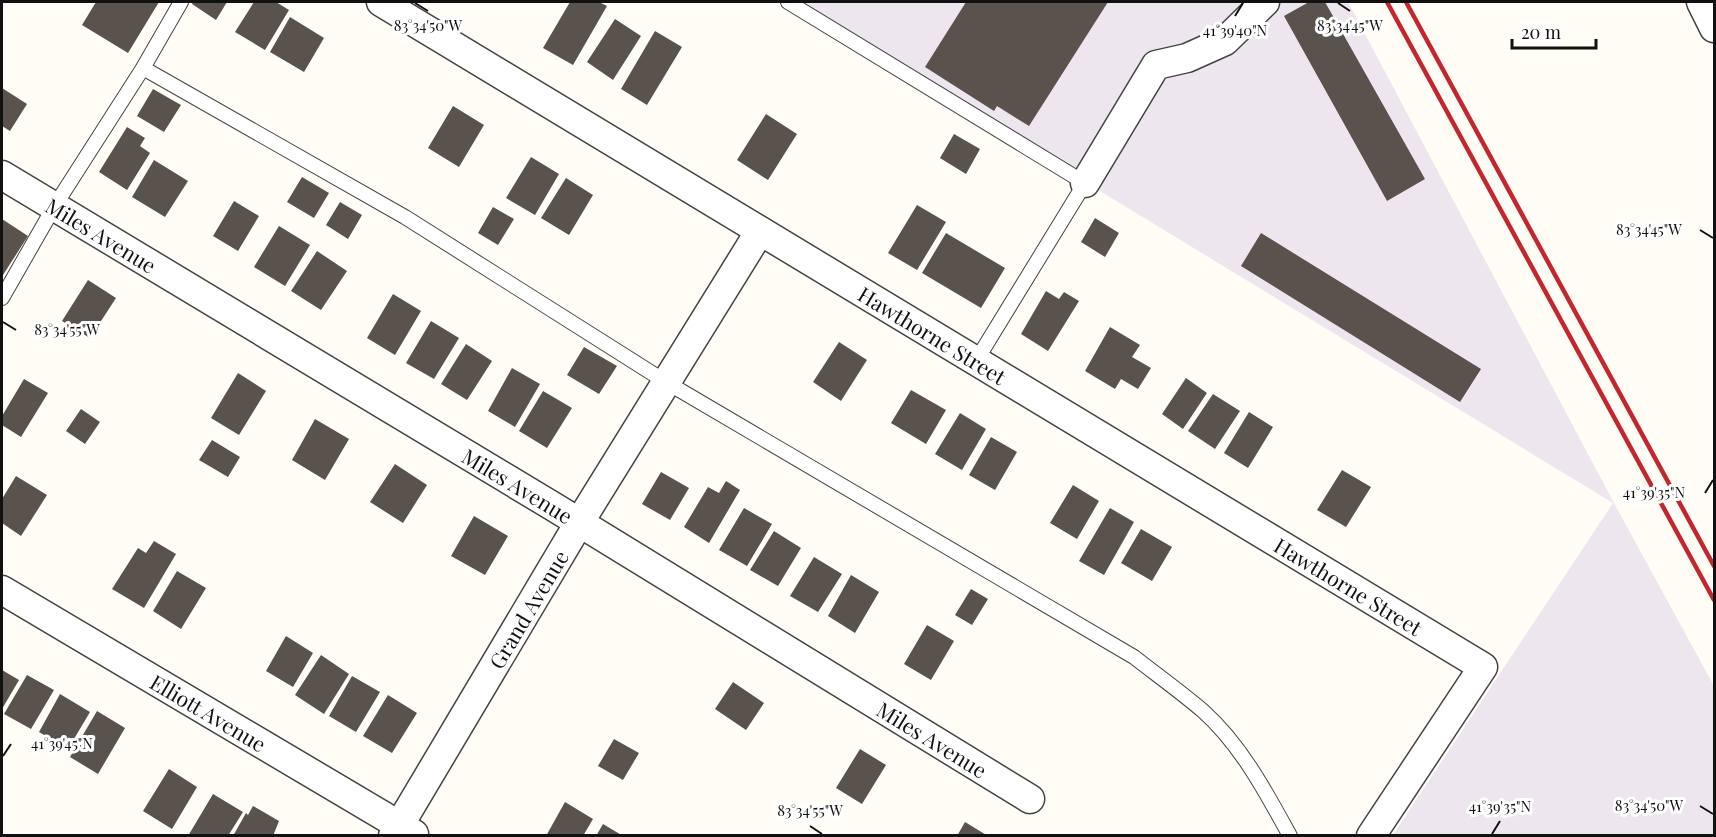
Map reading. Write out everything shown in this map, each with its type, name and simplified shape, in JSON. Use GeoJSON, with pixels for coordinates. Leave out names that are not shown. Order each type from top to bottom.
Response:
{"type":"FeatureCollection","features":[{"type":"Feature","properties":{"kind":"street","name":"Hawthorne Street"},"geometry":{"type":"LineString","coordinates":[[381,2],[1483,667],[1371,836]]}},
{"type":"Feature","properties":{"kind":"street"},"geometry":{"type":"LineString","coordinates":[[1085,183],[1156,65],[1187,57],[1225,41],[1265,2]]}},
{"type":"Feature","properties":{"kind":"street"},"geometry":{"type":"LineString","coordinates":[[1701,2],[1714,28]]}},
{"type":"Feature","properties":{"kind":"street","name":"Miles Avenue"},"geometry":{"type":"LineString","coordinates":[[2,175],[579,523],[1030,799]]}},
{"type":"Feature","properties":{"kind":"street","name":"Grand Avenue"},"geometry":{"type":"LineString","coordinates":[[403,832],[579,523],[760,231]]}},
{"type":"Feature","properties":{"kind":"street","name":"Elliott Avenue"},"geometry":{"type":"LineString","coordinates":[[2,590],[403,832]]}},
{"type":"Feature","properties":{"kind":"lane"},"geometry":{"type":"LineString","coordinates":[[2,298],[54,207],[143,68],[181,2]]}},
{"type":"Feature","properties":{"kind":"lane"},"geometry":{"type":"LineString","coordinates":[[788,2],[1085,183],[976,361]]}},
{"type":"Feature","properties":{"kind":"lane"},"geometry":{"type":"LineString","coordinates":[[143,68],[405,217],[666,382],[1134,657],[1204,712],[1237,747],[1265,790],[1290,836]]}},
{"type":"Feature","properties":{"kind":"shaded area"},"geometry":{"type":"Polygon","coordinates":[[[789,2],[1348,2],[1614,503],[1714,686],[1714,835],[1393,835],[1613,503],[789,2]]]}},
{"type":"Feature","properties":{"kind":"building"},"geometry":{"type":"Polygon","coordinates":[[[96,2],[159,2],[128,53],[82,25],[96,2]]]}},
{"type":"Feature","properties":{"kind":"building"},"geometry":{"type":"Polygon","coordinates":[[[193,2],[227,2],[216,20],[192,4],[193,2]]]}},
{"type":"Feature","properties":{"kind":"building"},"geometry":{"type":"Polygon","coordinates":[[[254,2],[276,2],[289,10],[265,50],[235,32],[254,2]]]}},
{"type":"Feature","properties":{"kind":"building"},"geometry":{"type":"Polygon","coordinates":[[[570,2],[599,2],[607,6],[573,65],[543,48],[570,2]]]}},
{"type":"Feature","properties":{"kind":"building"},"geometry":{"type":"Polygon","coordinates":[[[966,2],[1108,2],[1029,126],[997,106],[994,111],[925,67],[966,2]]]}},
{"type":"Feature","properties":{"kind":"building"},"geometry":{"type":"Polygon","coordinates":[[[1309,2],[1325,2],[1425,179],[1387,201],[1284,16],[1309,2]]]}},
{"type":"Feature","properties":{"kind":"building"},"geometry":{"type":"Polygon","coordinates":[[[290,17],[324,38],[304,72],[270,52],[290,17]]]}},
{"type":"Feature","properties":{"kind":"building"},"geometry":{"type":"Polygon","coordinates":[[[615,19],[641,36],[613,80],[587,62],[615,19]]]}},
{"type":"Feature","properties":{"kind":"building"},"geometry":{"type":"Polygon","coordinates":[[[655,31],[682,47],[647,105],[621,89],[655,31]]]}},
{"type":"Feature","properties":{"kind":"building"},"geometry":{"type":"Polygon","coordinates":[[[2,88],[27,104],[10,131],[2,126],[2,88]]]}},
{"type":"Feature","properties":{"kind":"building"},"geometry":{"type":"Polygon","coordinates":[[[153,89],[181,105],[164,132],[137,116],[153,89]]]}},
{"type":"Feature","properties":{"kind":"building"},"geometry":{"type":"Polygon","coordinates":[[[453,106],[484,125],[459,167],[428,148],[453,106]]]}},
{"type":"Feature","properties":{"kind":"building"},"geometry":{"type":"Polygon","coordinates":[[[766,114],[797,134],[768,180],[737,160],[766,114]]]}},
{"type":"Feature","properties":{"kind":"building"},"geometry":{"type":"Polygon","coordinates":[[[127,127],[145,138],[140,146],[150,153],[127,190],[99,172],[127,127]]]}},
{"type":"Feature","properties":{"kind":"building"},"geometry":{"type":"Polygon","coordinates":[[[954,134],[980,149],[966,174],[940,158],[954,134]]]}},
{"type":"Feature","properties":{"kind":"building"},"geometry":{"type":"Polygon","coordinates":[[[531,157],[559,174],[535,215],[506,198],[531,157]]]}},
{"type":"Feature","properties":{"kind":"building"},"geometry":{"type":"Polygon","coordinates":[[[154,160],[188,181],[165,217],[132,197],[154,160]]]}},
{"type":"Feature","properties":{"kind":"building"},"geometry":{"type":"Polygon","coordinates":[[[302,177],[329,193],[314,218],[287,202],[302,177]]]}},
{"type":"Feature","properties":{"kind":"building"},"geometry":{"type":"Polygon","coordinates":[[[566,178],[593,195],[569,235],[541,218],[566,178]]]}},
{"type":"Feature","properties":{"kind":"building"},"geometry":{"type":"Polygon","coordinates":[[[234,201],[259,216],[238,251],[213,236],[234,201]]]}},
{"type":"Feature","properties":{"kind":"building"},"geometry":{"type":"Polygon","coordinates":[[[340,202],[362,215],[348,239],[326,225],[340,202]]]}},
{"type":"Feature","properties":{"kind":"building"},"geometry":{"type":"Polygon","coordinates":[[[917,205],[946,222],[917,270],[888,253],[917,205]]]}},
{"type":"Feature","properties":{"kind":"building"},"geometry":{"type":"Polygon","coordinates":[[[493,207],[514,219],[498,245],[478,233],[493,207]]]}},
{"type":"Feature","properties":{"kind":"building"},"geometry":{"type":"Polygon","coordinates":[[[1095,218],[1119,233],[1105,257],[1081,242],[1095,218]]]}},
{"type":"Feature","properties":{"kind":"building"},"geometry":{"type":"Polygon","coordinates":[[[2,219],[28,236],[3,275],[2,274],[2,219]]]}},
{"type":"Feature","properties":{"kind":"building"},"geometry":{"type":"Polygon","coordinates":[[[279,226],[310,245],[285,286],[254,267],[279,226]]]}},
{"type":"Feature","properties":{"kind":"building"},"geometry":{"type":"Polygon","coordinates":[[[946,233],[1005,268],[981,308],[922,273],[946,233]]]}},
{"type":"Feature","properties":{"kind":"building"},"geometry":{"type":"Polygon","coordinates":[[[1261,233],[1481,369],[1460,402],[1241,266],[1261,233]]]}},
{"type":"Feature","properties":{"kind":"building"},"geometry":{"type":"Polygon","coordinates":[[[317,251],[347,271],[321,310],[291,291],[317,251]]]}},
{"type":"Feature","properties":{"kind":"building"},"geometry":{"type":"Polygon","coordinates":[[[88,280],[116,298],[90,338],[62,321],[88,280]]]}},
{"type":"Feature","properties":{"kind":"building"},"geometry":{"type":"Polygon","coordinates":[[[1046,291],[1059,299],[1064,292],[1079,301],[1048,351],[1021,334],[1046,291]]]}},
{"type":"Feature","properties":{"kind":"building"},"geometry":{"type":"Polygon","coordinates":[[[393,294],[421,311],[395,355],[367,338],[393,294]]]}},
{"type":"Feature","properties":{"kind":"building"},"geometry":{"type":"Polygon","coordinates":[[[431,321],[459,338],[434,379],[406,363],[431,321]]]}},
{"type":"Feature","properties":{"kind":"building"},"geometry":{"type":"Polygon","coordinates":[[[1110,327],[1140,345],[1132,357],[1151,368],[1138,389],[1121,379],[1115,389],[1085,371],[1110,327]]]}},
{"type":"Feature","properties":{"kind":"building"},"geometry":{"type":"Polygon","coordinates":[[[839,342],[867,360],[841,401],[813,382],[839,342]]]}},
{"type":"Feature","properties":{"kind":"building"},"geometry":{"type":"Polygon","coordinates":[[[466,344],[492,361],[467,400],[441,384],[466,344]]]}},
{"type":"Feature","properties":{"kind":"building"},"geometry":{"type":"Polygon","coordinates":[[[584,347],[617,366],[599,394],[567,375],[584,347]]]}},
{"type":"Feature","properties":{"kind":"building"},"geometry":{"type":"Polygon","coordinates":[[[512,368],[540,384],[515,427],[488,411],[512,368]]]}},
{"type":"Feature","properties":{"kind":"building"},"geometry":{"type":"Polygon","coordinates":[[[238,373],[266,391],[239,435],[211,418],[238,373]]]}},
{"type":"Feature","properties":{"kind":"building"},"geometry":{"type":"Polygon","coordinates":[[[1186,378],[1207,393],[1183,429],[1162,414],[1186,378]]]}},
{"type":"Feature","properties":{"kind":"building"},"geometry":{"type":"Polygon","coordinates":[[[24,379],[48,393],[21,437],[2,425],[2,416],[24,379]]]}},
{"type":"Feature","properties":{"kind":"building"},"geometry":{"type":"Polygon","coordinates":[[[911,390],[946,410],[926,444],[891,423],[911,390]]]}},
{"type":"Feature","properties":{"kind":"building"},"geometry":{"type":"Polygon","coordinates":[[[543,391],[572,408],[547,448],[519,431],[543,391]]]}},
{"type":"Feature","properties":{"kind":"building"},"geometry":{"type":"Polygon","coordinates":[[[1213,394],[1240,411],[1215,449],[1188,431],[1213,394]]]}},
{"type":"Feature","properties":{"kind":"building"},"geometry":{"type":"Polygon","coordinates":[[[81,409],[100,422],[85,444],[66,431],[81,409]]]}},
{"type":"Feature","properties":{"kind":"building"},"geometry":{"type":"Polygon","coordinates":[[[1249,412],[1273,427],[1248,468],[1224,453],[1249,412]]]}},
{"type":"Feature","properties":{"kind":"building"},"geometry":{"type":"Polygon","coordinates":[[[960,413],[986,429],[962,470],[935,454],[960,413]]]}},
{"type":"Feature","properties":{"kind":"building"},"geometry":{"type":"Polygon","coordinates":[[[315,419],[349,439],[325,480],[292,460],[315,419]]]}},
{"type":"Feature","properties":{"kind":"building"},"geometry":{"type":"Polygon","coordinates":[[[991,437],[1017,452],[995,490],[969,475],[991,437]]]}},
{"type":"Feature","properties":{"kind":"building"},"geometry":{"type":"Polygon","coordinates":[[[212,440],[240,457],[228,477],[199,460],[212,440]]]}},
{"type":"Feature","properties":{"kind":"building"},"geometry":{"type":"Polygon","coordinates":[[[395,464],[427,485],[403,523],[370,502],[395,464]]]}},
{"type":"Feature","properties":{"kind":"building"},"geometry":{"type":"Polygon","coordinates":[[[1342,470],[1371,487],[1346,527],[1317,510],[1342,470]]]}},
{"type":"Feature","properties":{"kind":"building"},"geometry":{"type":"Polygon","coordinates":[[[661,472],[689,488],[670,520],[642,504],[661,472]]]}},
{"type":"Feature","properties":{"kind":"building"},"geometry":{"type":"Polygon","coordinates":[[[16,476],[47,495],[21,536],[2,523],[2,499],[16,476]]]}},
{"type":"Feature","properties":{"kind":"building"},"geometry":{"type":"Polygon","coordinates":[[[726,481],[740,490],[709,543],[684,527],[708,487],[719,493],[726,481]]]}},
{"type":"Feature","properties":{"kind":"building"},"geometry":{"type":"Polygon","coordinates":[[[1073,485],[1099,501],[1077,539],[1050,523],[1073,485]]]}},
{"type":"Feature","properties":{"kind":"building"},"geometry":{"type":"Polygon","coordinates":[[[744,508],[772,524],[747,566],[719,550],[744,508]]]}},
{"type":"Feature","properties":{"kind":"building"},"geometry":{"type":"Polygon","coordinates":[[[1110,508],[1134,522],[1104,575],[1079,561],[1110,508]]]}},
{"type":"Feature","properties":{"kind":"building"},"geometry":{"type":"Polygon","coordinates":[[[474,516],[508,536],[485,575],[451,556],[474,516]]]}},
{"type":"Feature","properties":{"kind":"building"},"geometry":{"type":"Polygon","coordinates":[[[1141,529],[1172,547],[1152,581],[1121,563],[1141,529]]]}},
{"type":"Feature","properties":{"kind":"building"},"geometry":{"type":"Polygon","coordinates":[[[774,531],[801,548],[778,586],[750,570],[774,531]]]}},
{"type":"Feature","properties":{"kind":"building"},"geometry":{"type":"Polygon","coordinates":[[[154,541],[176,554],[144,608],[112,589],[138,548],[146,553],[154,541]]]}},
{"type":"Feature","properties":{"kind":"building"},"geometry":{"type":"Polygon","coordinates":[[[814,557],[842,574],[818,612],[790,596],[814,557]]]}},
{"type":"Feature","properties":{"kind":"building"},"geometry":{"type":"Polygon","coordinates":[[[177,571],[206,588],[181,629],[153,611],[177,571]]]}},
{"type":"Feature","properties":{"kind":"building"},"geometry":{"type":"Polygon","coordinates":[[[851,575],[879,592],[855,633],[828,616],[851,575]]]}},
{"type":"Feature","properties":{"kind":"building"},"geometry":{"type":"Polygon","coordinates":[[[971,589],[988,599],[972,625],[955,615],[971,589]]]}},
{"type":"Feature","properties":{"kind":"building"},"geometry":{"type":"Polygon","coordinates":[[[927,625],[954,641],[931,680],[904,664],[927,625]]]}},
{"type":"Feature","properties":{"kind":"building"},"geometry":{"type":"Polygon","coordinates":[[[286,636],[313,653],[293,687],[266,671],[286,636]]]}},
{"type":"Feature","properties":{"kind":"building"},"geometry":{"type":"Polygon","coordinates":[[[321,655],[349,674],[324,714],[295,695],[321,655]]]}},
{"type":"Feature","properties":{"kind":"building"},"geometry":{"type":"Polygon","coordinates":[[[2,670],[19,680],[2,709],[2,670]]]}},
{"type":"Feature","properties":{"kind":"building"},"geometry":{"type":"Polygon","coordinates":[[[27,675],[54,690],[31,729],[4,714],[27,675]]]}},
{"type":"Feature","properties":{"kind":"building"},"geometry":{"type":"Polygon","coordinates":[[[352,676],[380,692],[356,732],[329,716],[352,676]]]}},
{"type":"Feature","properties":{"kind":"building"},"geometry":{"type":"Polygon","coordinates":[[[733,682],[764,703],[746,730],[715,709],[733,682]]]}},
{"type":"Feature","properties":{"kind":"building"},"geometry":{"type":"Polygon","coordinates":[[[60,694],[90,712],[68,749],[39,732],[60,694]]]}},
{"type":"Feature","properties":{"kind":"building"},"geometry":{"type":"Polygon","coordinates":[[[388,695],[417,713],[392,753],[363,736],[388,695]]]}},
{"type":"Feature","properties":{"kind":"building"},"geometry":{"type":"Polygon","coordinates":[[[97,711],[125,728],[98,774],[70,757],[97,711]]]}},
{"type":"Feature","properties":{"kind":"building"},"geometry":{"type":"Polygon","coordinates":[[[614,739],[639,753],[623,780],[598,766],[614,739]]]}},
{"type":"Feature","properties":{"kind":"building"},"geometry":{"type":"Polygon","coordinates":[[[860,749],[886,765],[862,804],[836,788],[860,749]]]}},
{"type":"Feature","properties":{"kind":"building"},"geometry":{"type":"Polygon","coordinates":[[[169,769],[197,787],[172,829],[143,811],[169,769]]]}},
{"type":"Feature","properties":{"kind":"building"},"geometry":{"type":"Polygon","coordinates":[[[213,794],[243,812],[228,836],[188,836],[213,794]]]}},
{"type":"Feature","properties":{"kind":"building"},"geometry":{"type":"Polygon","coordinates":[[[565,802],[593,819],[583,836],[546,836],[565,802]]]}},
{"type":"Feature","properties":{"kind":"building"},"geometry":{"type":"Polygon","coordinates":[[[253,806],[279,821],[273,836],[233,836],[246,813],[248,815],[253,806]]]}},
{"type":"Feature","properties":{"kind":"building"},"geometry":{"type":"Polygon","coordinates":[[[965,822],[988,836],[957,836],[965,822]]]}},
{"type":"Feature","properties":{"kind":"building"},"geometry":{"type":"Polygon","coordinates":[[[603,824],[623,836],[596,836],[603,824]]]}},
{"type":"Feature","properties":{"kind":"railway"},"geometry":{"type":"LineString","coordinates":[[1387,2],[1714,600]]}},
{"type":"Feature","properties":{"kind":"railway"},"geometry":{"type":"LineString","coordinates":[[1406,2],[1714,566]]}}]}
